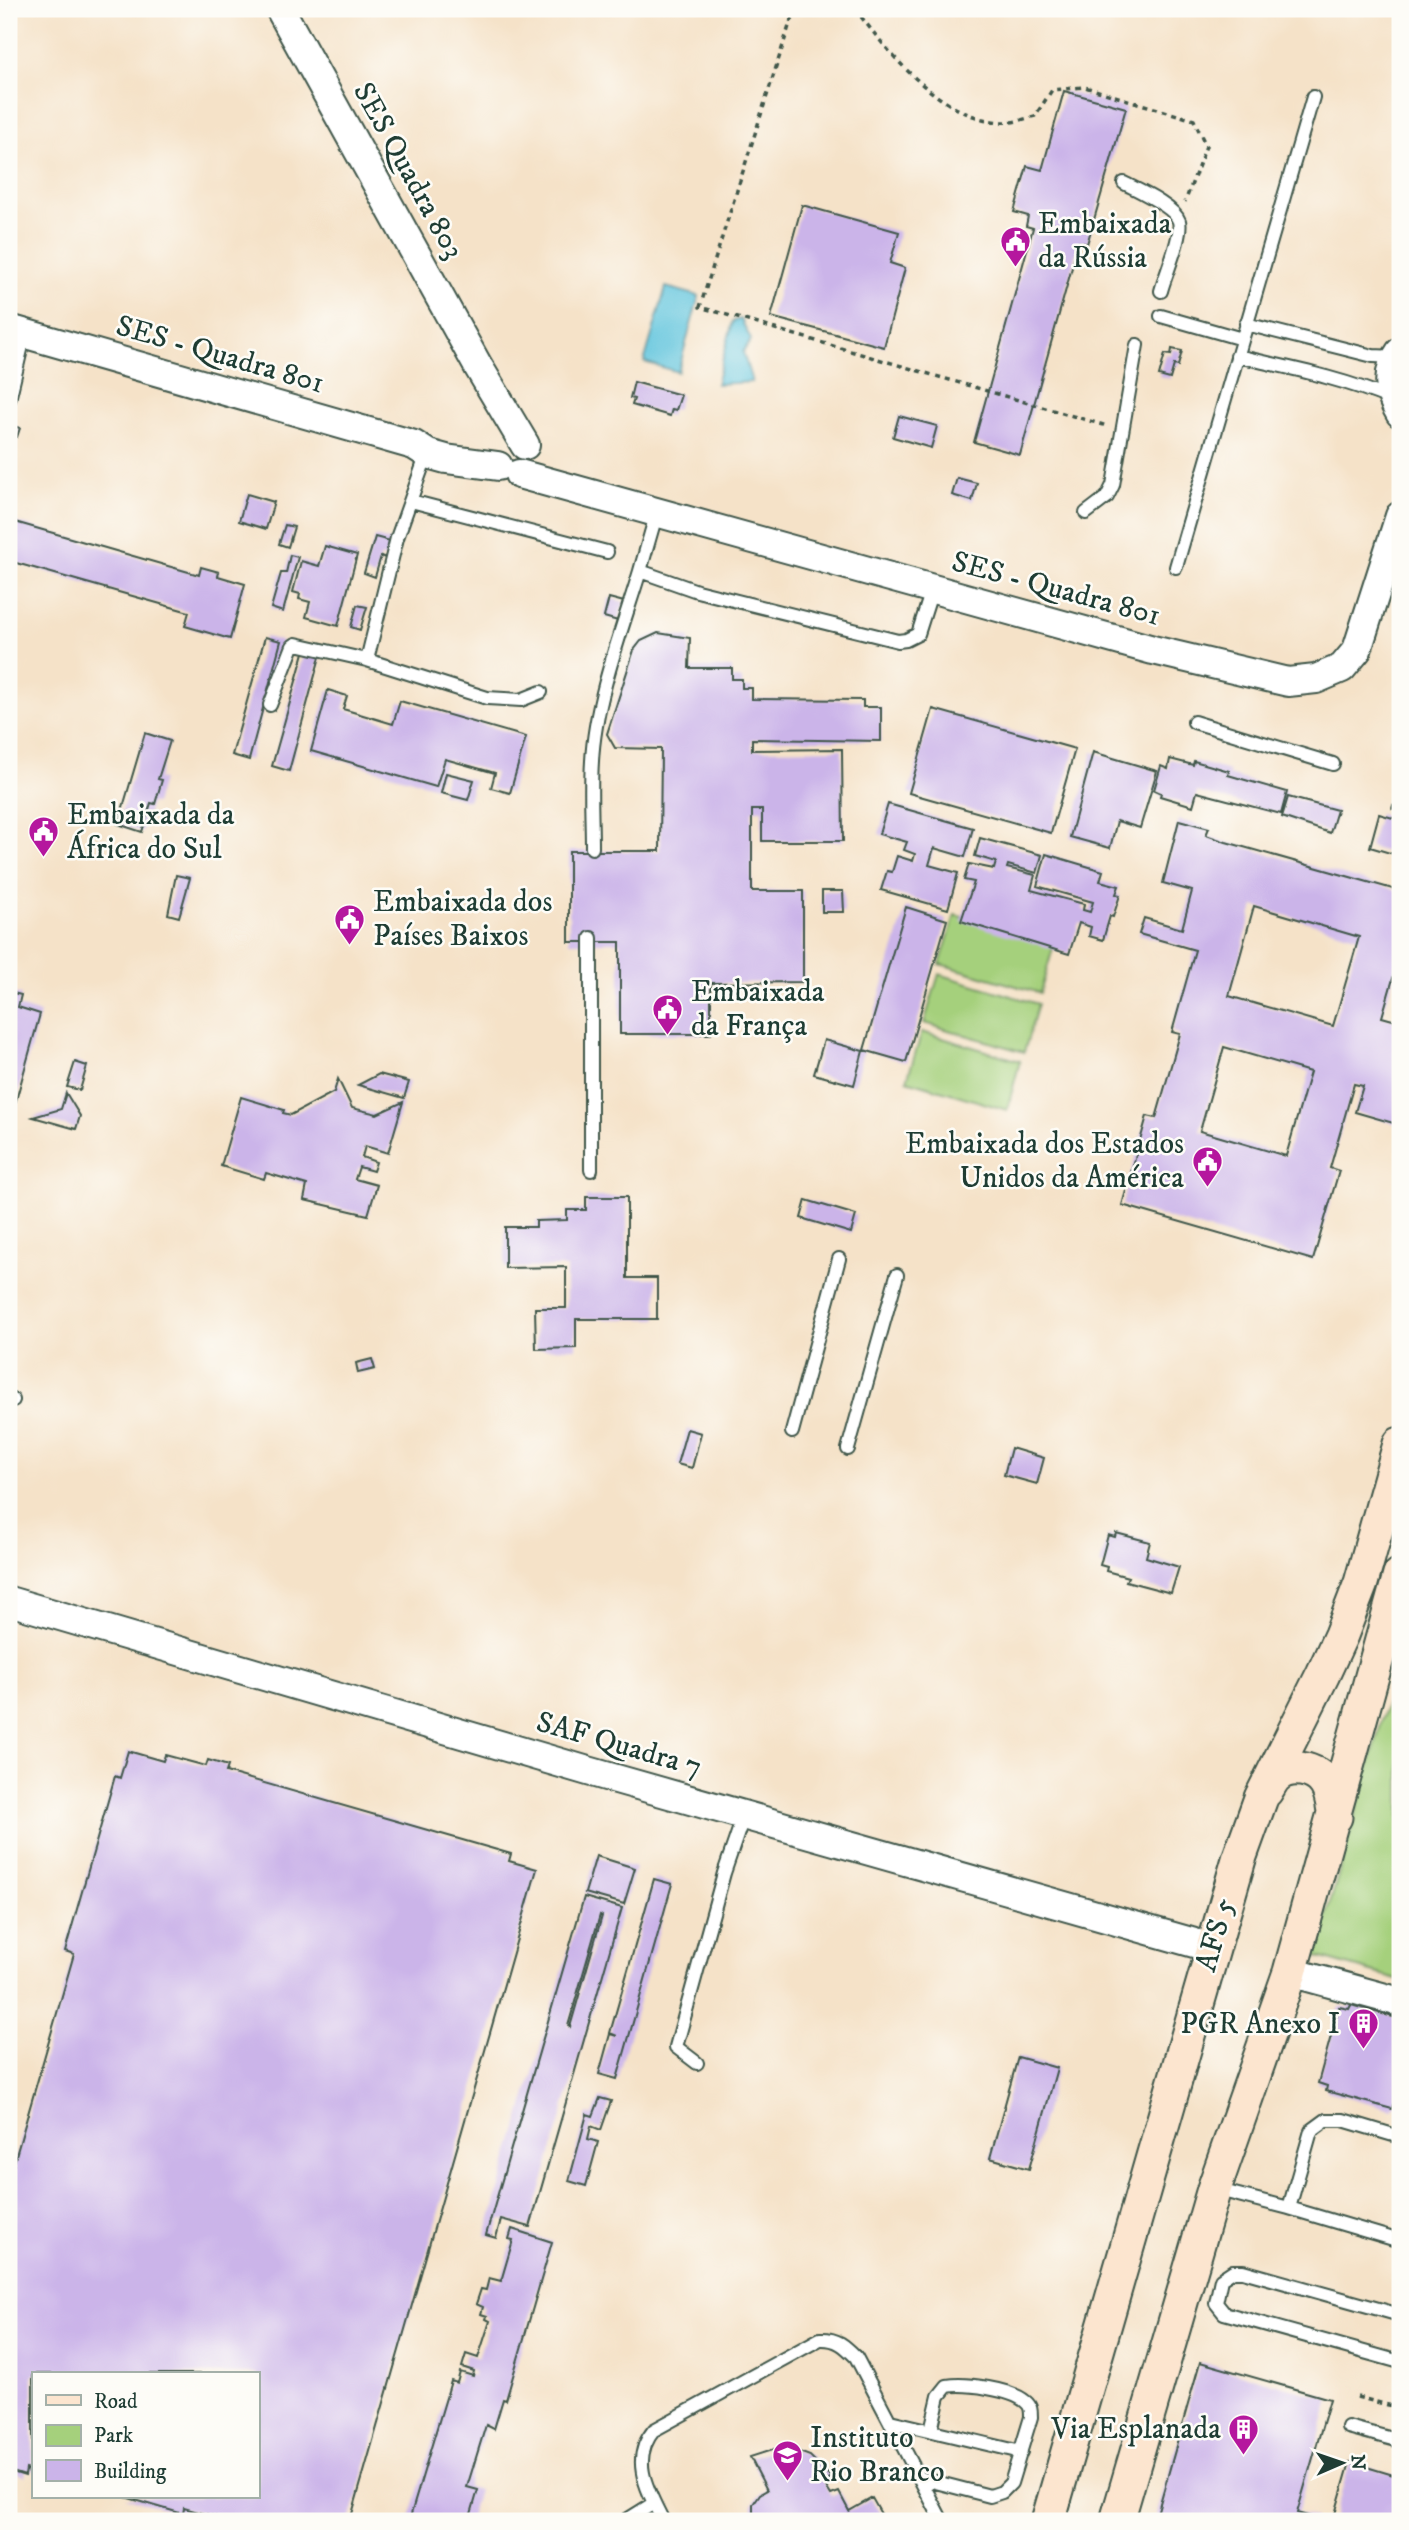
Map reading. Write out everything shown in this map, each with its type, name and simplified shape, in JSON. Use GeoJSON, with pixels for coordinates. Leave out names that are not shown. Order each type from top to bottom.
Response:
{"type":"FeatureCollection","features":[{"type":"Feature","properties":{"kind":"main road","name":"AFS 5"},"geometry":{"type":"LineString","coordinates":[[1048,2521],[1239,1859],[1261,1798],[1323,1674],[1361,1583],[1400,1444]]}},
{"type":"Feature","properties":{"kind":"main road"},"geometry":{"type":"LineString","coordinates":[[1118,2521],[1214,2189],[1290,1972],[1400,1575]]}},
{"type":"Feature","properties":{"kind":"main road"},"geometry":{"type":"LineString","coordinates":[[1261,1798],[1276,1775],[1289,1769],[1306,1769],[1328,1786],[1335,1817]]}},
{"type":"Feature","properties":{"kind":"street","name":"SES Quadra 803"},"geometry":{"type":"LineString","coordinates":[[280,9],[478,366],[512,456]]}},
{"type":"Feature","properties":{"kind":"street","name":"SES - Quadra 801"},"geometry":{"type":"LineString","coordinates":[[17,331],[424,448],[512,456],[596,494],[657,512],[1153,650],[1288,682],[1316,679],[1342,668],[1357,650],[1400,516]]}},
{"type":"Feature","properties":{"kind":"street"},"geometry":{"type":"LineString","coordinates":[[1398,354],[1390,378],[1398,410]]}},
{"type":"Feature","properties":{"kind":"street","name":"SAF Quadra 7"},"geometry":{"type":"LineString","coordinates":[[9,1601],[1212,1948]]}},
{"type":"Feature","properties":{"kind":"street"},"geometry":{"type":"LineString","coordinates":[[1290,1972],[1400,2002]]}},
{"type":"Feature","properties":{"kind":"lane"},"geometry":{"type":"LineString","coordinates":[[1176,566],[1313,97]]}},
{"type":"Feature","properties":{"kind":"lane"},"geometry":{"type":"LineString","coordinates":[[1124,183],[1172,211],[1178,220],[1179,232],[1161,291]]}},
{"type":"Feature","properties":{"kind":"lane"},"geometry":{"type":"LineString","coordinates":[[1161,316],[1242,339]]}},
{"type":"Feature","properties":{"kind":"lane"},"geometry":{"type":"LineString","coordinates":[[1246,324],[1373,356],[1398,354]]}},
{"type":"Feature","properties":{"kind":"lane"},"geometry":{"type":"LineString","coordinates":[[9,400],[17,331]]}},
{"type":"Feature","properties":{"kind":"lane"},"geometry":{"type":"LineString","coordinates":[[1086,513],[1107,497],[1113,485],[1137,345]]}},
{"type":"Feature","properties":{"kind":"lane"},"geometry":{"type":"LineString","coordinates":[[1237,356],[1319,374],[1365,388],[1398,410]]}},
{"type":"Feature","properties":{"kind":"lane"},"geometry":{"type":"LineString","coordinates":[[367,660],[397,538],[411,501],[424,448]]}},
{"type":"Feature","properties":{"kind":"lane"},"geometry":{"type":"LineString","coordinates":[[411,501],[607,552]]}},
{"type":"Feature","properties":{"kind":"lane"},"geometry":{"type":"LineString","coordinates":[[592,848],[592,761],[598,722],[610,669],[657,512]]}},
{"type":"Feature","properties":{"kind":"lane"},"geometry":{"type":"LineString","coordinates":[[640,571],[697,591],[898,641],[918,634],[932,590]]}},
{"type":"Feature","properties":{"kind":"lane"},"geometry":{"type":"LineString","coordinates":[[270,705],[296,644],[367,660],[486,698],[521,700],[541,692]]}},
{"type":"Feature","properties":{"kind":"lane"},"geometry":{"type":"LineString","coordinates":[[1194,722],[1333,764]]}},
{"type":"Feature","properties":{"kind":"lane"},"geometry":{"type":"LineString","coordinates":[[591,938],[591,1170]]}},
{"type":"Feature","properties":{"kind":"lane"},"geometry":{"type":"LineString","coordinates":[[792,1432],[839,1259]]}},
{"type":"Feature","properties":{"kind":"lane"},"geometry":{"type":"LineString","coordinates":[[848,1450],[897,1275]]}},
{"type":"Feature","properties":{"kind":"lane"},"geometry":{"type":"LineString","coordinates":[[697,2063],[676,2047],[724,1872],[744,1815]]}},
{"type":"Feature","properties":{"kind":"lane"},"geometry":{"type":"LineString","coordinates":[[1289,2208],[1311,2131],[1326,2120],[1343,2120],[1400,2137]]}},
{"type":"Feature","properties":{"kind":"lane"},"geometry":{"type":"LineString","coordinates":[[1214,2189],[1400,2241]]}},
{"type":"Feature","properties":{"kind":"lane"},"geometry":{"type":"LineString","coordinates":[[1400,2315],[1243,2271],[1233,2271],[1221,2279],[1216,2302],[1218,2309],[1224,2313],[1400,2362]]}},
{"type":"Feature","properties":{"kind":"lane"},"geometry":{"type":"LineString","coordinates":[[663,2521],[641,2467],[640,2453],[654,2430],[820,2339],[831,2338],[856,2357],[942,2521]]}},
{"type":"Feature","properties":{"kind":"lane"},"geometry":{"type":"LineString","coordinates":[[920,2479],[990,2496],[1002,2492],[1011,2483],[1031,2417],[1031,2408],[1014,2395],[961,2384],[947,2386],[939,2396],[930,2430]]}},
{"type":"Feature","properties":{"kind":"lane"},"geometry":{"type":"LineString","coordinates":[[890,2421],[1021,2452]]}},
{"type":"Feature","properties":{"kind":"lane"},"geometry":{"type":"LineString","coordinates":[[1348,2427],[1400,2441]]}},
{"type":"Feature","properties":{"kind":"lane"},"geometry":{"type":"LineString","coordinates":[[625,2521],[654,2503]]}},
{"type":"Feature","properties":{"kind":"path"},"geometry":{"type":"LineString","coordinates":[[811,9],[791,20],[700,307],[1122,431]]}},
{"type":"Feature","properties":{"kind":"path"},"geometry":{"type":"LineString","coordinates":[[855,9],[883,46],[933,95],[975,117],[1009,122],[1035,116],[1052,90],[1085,87],[1194,121],[1206,146],[1178,220]]}},
{"type":"Feature","properties":{"kind":"path"},"geometry":{"type":"LineString","coordinates":[[1400,785],[1393,808],[1400,810]]}},
{"type":"Feature","properties":{"kind":"path"},"geometry":{"type":"LineString","coordinates":[[1357,2397],[1400,2408]]}},
{"type":"Feature","properties":{"kind":"green space"},"geometry":{"type":"Polygon","coordinates":[[[955,915],[1054,945],[1040,993],[940,964],[955,915]]]}},
{"type":"Feature","properties":{"kind":"green space"},"geometry":{"type":"Polygon","coordinates":[[[939,974],[1038,1004],[1024,1052],[924,1023],[939,974]]]}},
{"type":"Feature","properties":{"kind":"green space"},"geometry":{"type":"Polygon","coordinates":[[[922,1032],[1020,1061],[1007,1110],[907,1080],[922,1032]]]}},
{"type":"Feature","properties":{"kind":"green space"},"geometry":{"type":"Polygon","coordinates":[[[1400,1657],[1400,1980],[1315,1956],[1400,1657]]]}},
{"type":"Feature","properties":{"kind":"water"},"geometry":{"type":"Polygon","coordinates":[[[666,287],[699,296],[678,372],[644,362],[666,287]]]}},
{"type":"Feature","properties":{"kind":"water"},"geometry":{"type":"Polygon","coordinates":[[[741,319],[751,340],[743,352],[752,382],[716,384],[733,321],[741,319]]]}},
{"type":"Feature","properties":{"kind":"building"},"geometry":{"type":"Polygon","coordinates":[[[1064,91],[1126,108],[1087,244],[1079,242],[1020,455],[974,442],[1033,228],[1026,226],[1028,216],[1014,212],[1027,166],[1042,170],[1064,91]]]}},
{"type":"Feature","properties":{"kind":"building"},"geometry":{"type":"Polygon","coordinates":[[[802,205],[899,232],[890,263],[905,268],[884,347],[771,317],[802,205]]]}},
{"type":"Feature","properties":{"kind":"building"},"geometry":{"type":"Polygon","coordinates":[[[1172,349],[1182,351],[1178,366],[1174,365],[1170,379],[1159,376],[1165,354],[1171,355],[1172,349]]]}},
{"type":"Feature","properties":{"kind":"building"},"geometry":{"type":"Polygon","coordinates":[[[634,382],[681,395],[676,410],[672,409],[670,416],[632,405],[634,399],[630,398],[634,382]]]}},
{"type":"Feature","properties":{"kind":"building"},"geometry":{"type":"Polygon","coordinates":[[[899,416],[937,426],[931,448],[893,437],[899,416]]]}},
{"type":"Feature","properties":{"kind":"building"},"geometry":{"type":"Polygon","coordinates":[[[9,425],[20,428],[17,437],[9,435],[9,425]]]}},
{"type":"Feature","properties":{"kind":"building"},"geometry":{"type":"Polygon","coordinates":[[[957,478],[977,483],[972,501],[952,495],[957,478]]]}},
{"type":"Feature","properties":{"kind":"building"},"geometry":{"type":"Polygon","coordinates":[[[247,494],[274,502],[266,529],[239,521],[247,494]]]}},
{"type":"Feature","properties":{"kind":"building"},"geometry":{"type":"Polygon","coordinates":[[[15,522],[199,575],[201,567],[219,572],[218,576],[245,584],[230,639],[185,626],[189,612],[9,561],[9,542],[15,522]]]}},
{"type":"Feature","properties":{"kind":"building"},"geometry":{"type":"Polygon","coordinates":[[[285,525],[294,527],[288,547],[279,544],[285,525]]]}},
{"type":"Feature","properties":{"kind":"building"},"geometry":{"type":"Polygon","coordinates":[[[375,537],[390,541],[385,558],[381,556],[375,577],[364,573],[375,537]]]}},
{"type":"Feature","properties":{"kind":"building"},"geometry":{"type":"Polygon","coordinates":[[[325,546],[357,555],[338,626],[306,617],[310,602],[299,599],[300,594],[293,592],[301,561],[319,566],[325,546]]]}},
{"type":"Feature","properties":{"kind":"building"},"geometry":{"type":"Polygon","coordinates":[[[290,555],[298,557],[283,612],[271,608],[281,573],[286,573],[290,555]]]}},
{"type":"Feature","properties":{"kind":"building"},"geometry":{"type":"Polygon","coordinates":[[[609,598],[624,602],[618,621],[604,617],[609,598]]]}},
{"type":"Feature","properties":{"kind":"building"},"geometry":{"type":"Polygon","coordinates":[[[357,605],[367,607],[360,630],[351,627],[357,605]]]}},
{"type":"Feature","properties":{"kind":"building"},"geometry":{"type":"Polygon","coordinates":[[[658,633],[690,638],[689,668],[732,668],[732,679],[742,679],[742,688],[752,688],[752,699],[863,700],[863,707],[881,707],[881,741],[752,739],[752,750],[842,749],[843,841],[762,841],[762,810],[752,810],[752,891],[803,891],[803,982],[711,983],[711,1034],[620,1034],[620,942],[569,942],[569,851],[660,851],[661,749],[615,748],[607,734],[634,650],[641,641],[658,633]]]}},
{"type":"Feature","properties":{"kind":"building"},"geometry":{"type":"Polygon","coordinates":[[[265,637],[281,641],[249,760],[232,755],[265,637]]]}},
{"type":"Feature","properties":{"kind":"building"},"geometry":{"type":"Polygon","coordinates":[[[305,649],[321,653],[289,771],[272,766],[305,649]]]}},
{"type":"Feature","properties":{"kind":"building"},"geometry":{"type":"Polygon","coordinates":[[[328,690],[347,696],[343,709],[393,724],[400,701],[526,737],[510,793],[491,788],[495,773],[445,759],[436,787],[311,751],[328,690]]]}},
{"type":"Feature","properties":{"kind":"building"},"geometry":{"type":"Polygon","coordinates":[[[933,709],[1075,749],[1051,833],[909,793],[933,709]]]}},
{"type":"Feature","properties":{"kind":"building"},"geometry":{"type":"Polygon","coordinates":[[[145,733],[170,741],[158,779],[162,780],[155,804],[151,803],[142,832],[118,824],[145,733]]]}},
{"type":"Feature","properties":{"kind":"building"},"geometry":{"type":"Polygon","coordinates":[[[1093,752],[1157,771],[1140,828],[1117,821],[1110,848],[1070,837],[1093,752]]]}},
{"type":"Feature","properties":{"kind":"building"},"geometry":{"type":"Polygon","coordinates":[[[1170,759],[1193,765],[1194,761],[1229,771],[1228,775],[1287,792],[1281,814],[1197,792],[1193,806],[1160,796],[1161,793],[1154,790],[1161,766],[1168,769],[1170,759]]]}},
{"type":"Feature","properties":{"kind":"building"},"geometry":{"type":"Polygon","coordinates":[[[446,773],[474,780],[468,800],[441,793],[446,773]]]}},
{"type":"Feature","properties":{"kind":"building"},"geometry":{"type":"Polygon","coordinates":[[[1288,797],[1337,810],[1330,833],[1282,817],[1288,797]]]}},
{"type":"Feature","properties":{"kind":"building"},"geometry":{"type":"Polygon","coordinates":[[[888,804],[973,828],[965,857],[934,848],[929,865],[958,873],[948,909],[881,890],[887,871],[892,872],[897,856],[913,861],[915,854],[904,850],[907,842],[879,834],[888,804]]]}},
{"type":"Feature","properties":{"kind":"building"},"geometry":{"type":"Polygon","coordinates":[[[1379,814],[1400,820],[1400,856],[1370,847],[1379,814]]]}},
{"type":"Feature","properties":{"kind":"building"},"geometry":{"type":"Polygon","coordinates":[[[1179,820],[1209,828],[1206,835],[1226,842],[1400,891],[1400,954],[1382,1017],[1400,1022],[1400,1125],[1355,1112],[1363,1086],[1354,1084],[1330,1168],[1339,1171],[1313,1260],[1122,1205],[1147,1116],[1156,1118],[1180,1034],[1172,1032],[1195,950],[1139,934],[1144,918],[1182,929],[1192,891],[1163,883],[1179,820]],[[1254,906],[1229,996],[1333,1026],[1359,937],[1254,906]],[[1224,1047],[1200,1131],[1286,1156],[1310,1072],[1224,1047]]]}},
{"type":"Feature","properties":{"kind":"building"},"geometry":{"type":"Polygon","coordinates":[[[980,838],[1042,855],[1037,873],[1008,865],[1007,868],[1035,875],[1031,890],[1084,904],[1083,910],[1090,912],[1093,902],[1037,886],[1046,854],[1103,871],[1100,881],[1119,886],[1116,894],[1120,895],[1103,940],[1089,936],[1091,927],[1079,923],[1069,954],[961,921],[974,882],[964,880],[969,864],[994,869],[996,862],[975,856],[980,838]]]}},
{"type":"Feature","properties":{"kind":"building"},"geometry":{"type":"Polygon","coordinates":[[[176,875],[190,878],[179,917],[168,914],[176,875]]]}},
{"type":"Feature","properties":{"kind":"building"},"geometry":{"type":"Polygon","coordinates":[[[822,891],[843,891],[844,912],[822,912],[822,891]]]}},
{"type":"Feature","properties":{"kind":"building"},"geometry":{"type":"Polygon","coordinates":[[[906,907],[947,920],[906,1062],[864,1050],[906,907]]]}},
{"type":"Feature","properties":{"kind":"building"},"geometry":{"type":"Polygon","coordinates":[[[9,992],[21,995],[18,1007],[40,1014],[10,1122],[9,992]]]}},
{"type":"Feature","properties":{"kind":"building"},"geometry":{"type":"Polygon","coordinates":[[[824,1040],[863,1051],[854,1085],[814,1074],[824,1040]]]}},
{"type":"Feature","properties":{"kind":"building"},"geometry":{"type":"Polygon","coordinates":[[[75,1062],[87,1066],[80,1090],[67,1087],[75,1062]]]}},
{"type":"Feature","properties":{"kind":"building"},"geometry":{"type":"Polygon","coordinates":[[[379,1074],[409,1082],[404,1098],[358,1085],[379,1074]]]}},
{"type":"Feature","properties":{"kind":"building"},"geometry":{"type":"Polygon","coordinates":[[[338,1079],[352,1108],[377,1114],[403,1102],[388,1153],[365,1146],[362,1157],[376,1162],[373,1171],[359,1167],[355,1179],[377,1185],[368,1215],[304,1200],[307,1185],[266,1173],[264,1179],[221,1166],[241,1097],[284,1110],[283,1113],[291,1115],[334,1092],[338,1079]]]}},
{"type":"Feature","properties":{"kind":"building"},"geometry":{"type":"Polygon","coordinates":[[[66,1093],[80,1116],[76,1129],[33,1117],[61,1109],[66,1093]]]}},
{"type":"Feature","properties":{"kind":"building"},"geometry":{"type":"Polygon","coordinates":[[[586,1197],[627,1197],[627,1278],[657,1278],[657,1319],[576,1319],[576,1348],[536,1349],[535,1308],[566,1308],[566,1267],[505,1268],[505,1227],[536,1227],[536,1221],[567,1220],[567,1210],[586,1210],[586,1197]]]}},
{"type":"Feature","properties":{"kind":"building"},"geometry":{"type":"Polygon","coordinates":[[[806,1200],[856,1215],[851,1233],[801,1218],[806,1200]]]}},
{"type":"Feature","properties":{"kind":"building"},"geometry":{"type":"Polygon","coordinates":[[[372,1359],[375,1369],[358,1373],[356,1363],[372,1359]]]}},
{"type":"Feature","properties":{"kind":"building"},"geometry":{"type":"Polygon","coordinates":[[[687,1429],[701,1433],[692,1468],[677,1464],[687,1429]]]}},
{"type":"Feature","properties":{"kind":"building"},"geometry":{"type":"Polygon","coordinates":[[[1011,1448],[1044,1458],[1037,1484],[1004,1475],[1011,1448]]]}},
{"type":"Feature","properties":{"kind":"building"},"geometry":{"type":"Polygon","coordinates":[[[1116,1533],[1150,1542],[1146,1557],[1179,1567],[1171,1593],[1126,1581],[1128,1577],[1106,1571],[1107,1567],[1100,1565],[1108,1535],[1115,1537],[1116,1533]]]}},
{"type":"Feature","properties":{"kind":"building"},"geometry":{"type":"Polygon","coordinates":[[[128,1751],[163,1761],[165,1755],[206,1766],[208,1760],[228,1766],[226,1772],[511,1854],[509,1861],[537,1869],[350,2521],[231,2521],[184,2508],[183,2514],[128,2498],[259,2498],[259,2372],[32,2372],[32,2471],[26,2469],[25,2476],[9,2471],[9,2180],[74,1954],[65,1951],[115,1776],[120,1778],[128,1751]]]}},
{"type":"Feature","properties":{"kind":"building"},"geometry":{"type":"Polygon","coordinates":[[[596,1856],[635,1868],[624,1904],[585,1893],[596,1856]]]}},
{"type":"Feature","properties":{"kind":"building"},"geometry":{"type":"Polygon","coordinates":[[[654,1879],[672,1884],[617,2079],[599,2074],[610,2034],[617,2036],[610,2033],[654,1879]]]}},
{"type":"Feature","properties":{"kind":"building"},"geometry":{"type":"Polygon","coordinates":[[[584,1897],[622,1908],[530,2227],[501,2219],[496,2238],[486,2235],[584,1897]],[[600,1915],[568,2026],[570,2027],[602,1916],[600,1915]]]}},
{"type":"Feature","properties":{"kind":"building","name":"PGR Anexo I"},"geometry":{"type":"Polygon","coordinates":[[[1351,2005],[1400,2019],[1399,2107],[1393,2105],[1392,2109],[1326,2091],[1327,2086],[1318,2083],[1339,2007],[1349,2009],[1351,2005]]]}},
{"type":"Feature","properties":{"kind":"building"},"geometry":{"type":"Polygon","coordinates":[[[1018,2057],[1057,2068],[1029,2169],[990,2158],[1018,2057]]]}},
{"type":"Feature","properties":{"kind":"building"},"geometry":{"type":"Polygon","coordinates":[[[600,2098],[611,2101],[601,2130],[591,2126],[588,2139],[598,2142],[586,2186],[569,2181],[587,2114],[593,2116],[600,2098]]]}},
{"type":"Feature","properties":{"kind":"building"},"geometry":{"type":"Polygon","coordinates":[[[512,2229],[552,2242],[506,2400],[503,2399],[494,2429],[486,2425],[467,2487],[478,2490],[469,2521],[409,2521],[451,2381],[457,2383],[460,2372],[473,2376],[474,2371],[462,2367],[466,2354],[478,2358],[490,2321],[486,2319],[487,2316],[481,2314],[483,2307],[476,2304],[481,2289],[486,2290],[489,2278],[501,2281],[513,2240],[509,2239],[512,2229]]]}},
{"type":"Feature","properties":{"kind":"building","name":"Via Esplanada"},"geometry":{"type":"Polygon","coordinates":[[[1200,2362],[1330,2399],[1297,2513],[1315,2518],[1314,2521],[1155,2521],[1200,2362]]]}},
{"type":"Feature","properties":{"kind":"building","name":"Instituto Rio Branco"},"geometry":{"type":"Polygon","coordinates":[[[775,2449],[794,2450],[810,2456],[830,2476],[831,2478],[823,2482],[831,2495],[839,2492],[849,2511],[872,2498],[885,2521],[753,2521],[753,2504],[760,2494],[767,2490],[750,2457],[775,2449]]]}},
{"type":"Feature","properties":{"kind":"building"},"geometry":{"type":"Polygon","coordinates":[[[1350,2462],[1400,2477],[1400,2521],[1333,2521],[1350,2462]]]}},
{"type":"Feature","properties":{"kind":"place","name":"Embaixada da Rússia"},"geometry":{"type":"Point","coordinates":[1015,268]}},
{"type":"Feature","properties":{"kind":"place","name":"Embaixada da África do Sul"},"geometry":{"type":"Point","coordinates":[44,859]}},
{"type":"Feature","properties":{"kind":"place","name":"Embaixada dos Países Baixos"},"geometry":{"type":"Point","coordinates":[350,946]}},
{"type":"Feature","properties":{"kind":"place","name":"Embaixada da França"},"geometry":{"type":"Point","coordinates":[668,1036]}},
{"type":"Feature","properties":{"kind":"place","name":"Embaixada dos Estados Unidos da América"},"geometry":{"type":"Point","coordinates":[1207,1188]}},
{"type":"Feature","properties":{"kind":"place","name":"PGR Anexo I"},"geometry":{"type":"Point","coordinates":[1363,2051]}},
{"type":"Feature","properties":{"kind":"place","name":"Via Esplanada"},"geometry":{"type":"Point","coordinates":[1244,2456]}},
{"type":"Feature","properties":{"kind":"place","name":"Instituto Rio Branco"},"geometry":{"type":"Point","coordinates":[787,2482]}}]}
